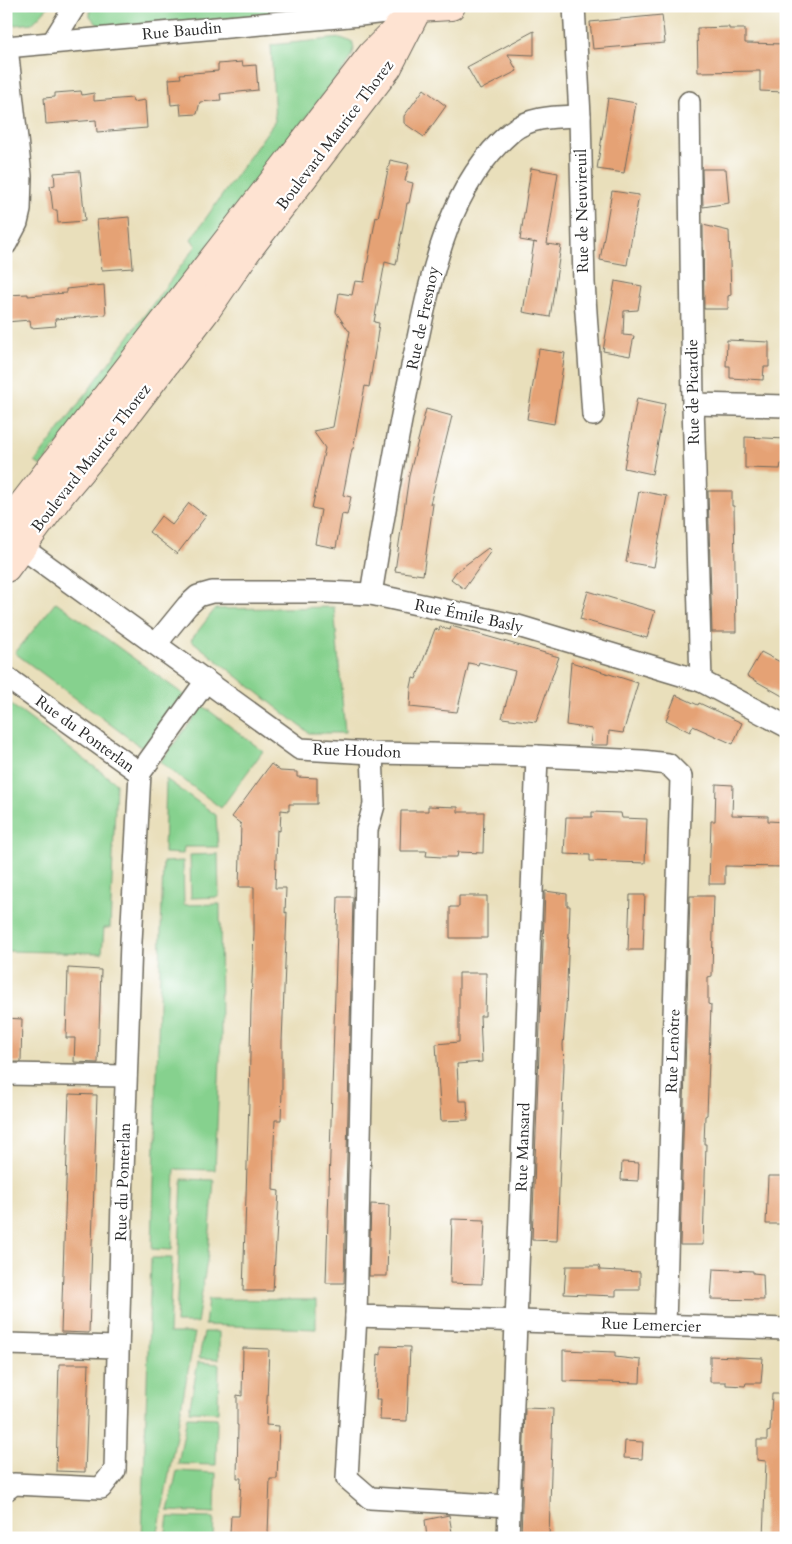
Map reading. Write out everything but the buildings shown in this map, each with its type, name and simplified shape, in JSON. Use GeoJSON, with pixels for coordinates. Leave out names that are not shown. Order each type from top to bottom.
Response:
{"type":"FeatureCollection","features":[{"type":"Feature","properties":{"kind":"street"},"geometry":{"type":"LineString","coordinates":[[52,43],[76,6]]}},
{"type":"Feature","properties":{"kind":"street"},"geometry":{"type":"LineString","coordinates":[[418,8],[451,6]]}},
{"type":"Feature","properties":{"kind":"street","name":"Rue de Neuvireuil"},"geometry":{"type":"LineString","coordinates":[[574,6],[580,116],[584,282],[593,415]]}},
{"type":"Feature","properties":{"kind":"street","name":"Rue Baudin"},"geometry":{"type":"LineString","coordinates":[[7,47],[336,12],[418,8]]}},
{"type":"Feature","properties":{"kind":"street","name":"Boulevard Maurice Thorez"},"geometry":{"type":"LineString","coordinates":[[10,544],[64,490],[116,428],[205,312],[246,252],[388,67],[418,8]]}},
{"type":"Feature","properties":{"kind":"street"},"geometry":{"type":"LineString","coordinates":[[6,244],[17,223],[20,210],[21,176],[7,47]]}},
{"type":"Feature","properties":{"kind":"street","name":"Rue de Picardie"},"geometry":{"type":"LineString","coordinates":[[689,102],[693,404],[701,681]]}},
{"type":"Feature","properties":{"kind":"street","name":"Rue de Fresnoy"},"geometry":{"type":"LineString","coordinates":[[370,594],[397,436],[433,267],[460,198],[493,150],[512,131],[528,122],[548,117],[580,116]]}},
{"type":"Feature","properties":{"kind":"street"},"geometry":{"type":"LineString","coordinates":[[693,404],[786,406]]}},
{"type":"Feature","properties":{"kind":"street","name":"Rue Houdon"},"geometry":{"type":"LineString","coordinates":[[10,544],[156,644],[300,749],[538,756],[668,764],[681,777]]}},
{"type":"Feature","properties":{"kind":"street","name":"Rue Émile Basly"},"geometry":{"type":"LineString","coordinates":[[156,644],[187,606],[198,596],[212,592],[370,594],[518,626],[701,681],[786,726]]}},
{"type":"Feature","properties":{"kind":"street","name":"Rue du Ponterlan"},"geometry":{"type":"LineString","coordinates":[[6,677],[140,774]]}},
{"type":"Feature","properties":{"kind":"street","name":"Rue du Ponterlan"},"geometry":{"type":"LineString","coordinates":[[6,1490],[14,1484],[101,1488],[115,1470],[126,1076],[140,774],[206,680]]}},
{"type":"Feature","properties":{"kind":"street"},"geometry":{"type":"LineString","coordinates":[[372,752],[374,804],[367,830],[356,1316],[347,1478],[370,1498],[509,1506]]}},
{"type":"Feature","properties":{"kind":"street","name":"Rue Mansard"},"geometry":{"type":"LineString","coordinates":[[508,1538],[538,756]]}},
{"type":"Feature","properties":{"kind":"street","name":"Rue Lenôtre"},"geometry":{"type":"LineString","coordinates":[[665,1326],[681,777]]}},
{"type":"Feature","properties":{"kind":"street"},"geometry":{"type":"LineString","coordinates":[[6,1074],[126,1076]]}},
{"type":"Feature","properties":{"kind":"street","name":"Rue Lemercier"},"geometry":{"type":"LineString","coordinates":[[356,1316],[786,1329]]}},
{"type":"Feature","properties":{"kind":"street"},"geometry":{"type":"LineString","coordinates":[[6,1344],[118,1347]]}},
{"type":"Feature","properties":{"kind":"green space"},"geometry":{"type":"Polygon","coordinates":[[[6,6],[49,6],[33,23],[6,26],[6,6]]]}},
{"type":"Feature","properties":{"kind":"green space"},"geometry":{"type":"Polygon","coordinates":[[[90,6],[325,6],[313,11],[105,29],[90,16],[90,6]]]}},
{"type":"Feature","properties":{"kind":"green space"},"geometry":{"type":"Polygon","coordinates":[[[341,38],[352,42],[354,51],[350,60],[41,466],[35,462],[196,246],[191,239],[275,121],[271,45],[341,38]]]}},
{"type":"Feature","properties":{"kind":"green space"},"geometry":{"type":"Polygon","coordinates":[[[56,602],[187,697],[146,751],[15,653],[56,602]]]}},
{"type":"Feature","properties":{"kind":"green space"},"geometry":{"type":"Polygon","coordinates":[[[334,607],[345,733],[309,733],[191,640],[215,609],[334,607]]]}},
{"type":"Feature","properties":{"kind":"green space"},"geometry":{"type":"Polygon","coordinates":[[[6,701],[116,783],[110,928],[104,928],[102,953],[6,951],[6,701]]]}},
{"type":"Feature","properties":{"kind":"green space"},"geometry":{"type":"Polygon","coordinates":[[[203,706],[263,751],[221,808],[160,762],[203,706]]]}},
{"type":"Feature","properties":{"kind":"green space"},"geometry":{"type":"Polygon","coordinates":[[[166,779],[216,815],[218,847],[184,847],[183,854],[164,853],[166,779]]]}},
{"type":"Feature","properties":{"kind":"green space"},"geometry":{"type":"Polygon","coordinates":[[[218,854],[219,897],[191,898],[190,855],[218,854]]]}},
{"type":"Feature","properties":{"kind":"green space"},"geometry":{"type":"Polygon","coordinates":[[[183,861],[184,905],[220,904],[221,1037],[215,1170],[175,1169],[172,1250],[152,1249],[163,862],[183,861]]]}},
{"type":"Feature","properties":{"kind":"green space"},"geometry":{"type":"Polygon","coordinates":[[[182,1179],[214,1180],[208,1254],[197,1323],[176,1323],[182,1179]]]}},
{"type":"Feature","properties":{"kind":"green space"},"geometry":{"type":"Polygon","coordinates":[[[151,1258],[172,1258],[169,1333],[195,1333],[157,1538],[142,1538],[151,1258]]]}},
{"type":"Feature","properties":{"kind":"green space"},"geometry":{"type":"Polygon","coordinates":[[[208,1299],[316,1300],[316,1329],[205,1325],[208,1299]]]}},
{"type":"Feature","properties":{"kind":"green space"},"geometry":{"type":"Polygon","coordinates":[[[204,1332],[219,1332],[219,1359],[199,1358],[204,1332]]]}},
{"type":"Feature","properties":{"kind":"green space"},"geometry":{"type":"Polygon","coordinates":[[[198,1362],[219,1364],[218,1412],[189,1411],[198,1362]]]}},
{"type":"Feature","properties":{"kind":"green space"},"geometry":{"type":"Polygon","coordinates":[[[187,1417],[217,1418],[216,1465],[178,1464],[187,1417]]]}},
{"type":"Feature","properties":{"kind":"green space"},"geometry":{"type":"Polygon","coordinates":[[[177,1471],[216,1473],[215,1513],[168,1511],[177,1471]]]}},
{"type":"Feature","properties":{"kind":"green space"},"geometry":{"type":"Polygon","coordinates":[[[168,1517],[214,1518],[213,1538],[165,1538],[168,1517]]]}}]}
